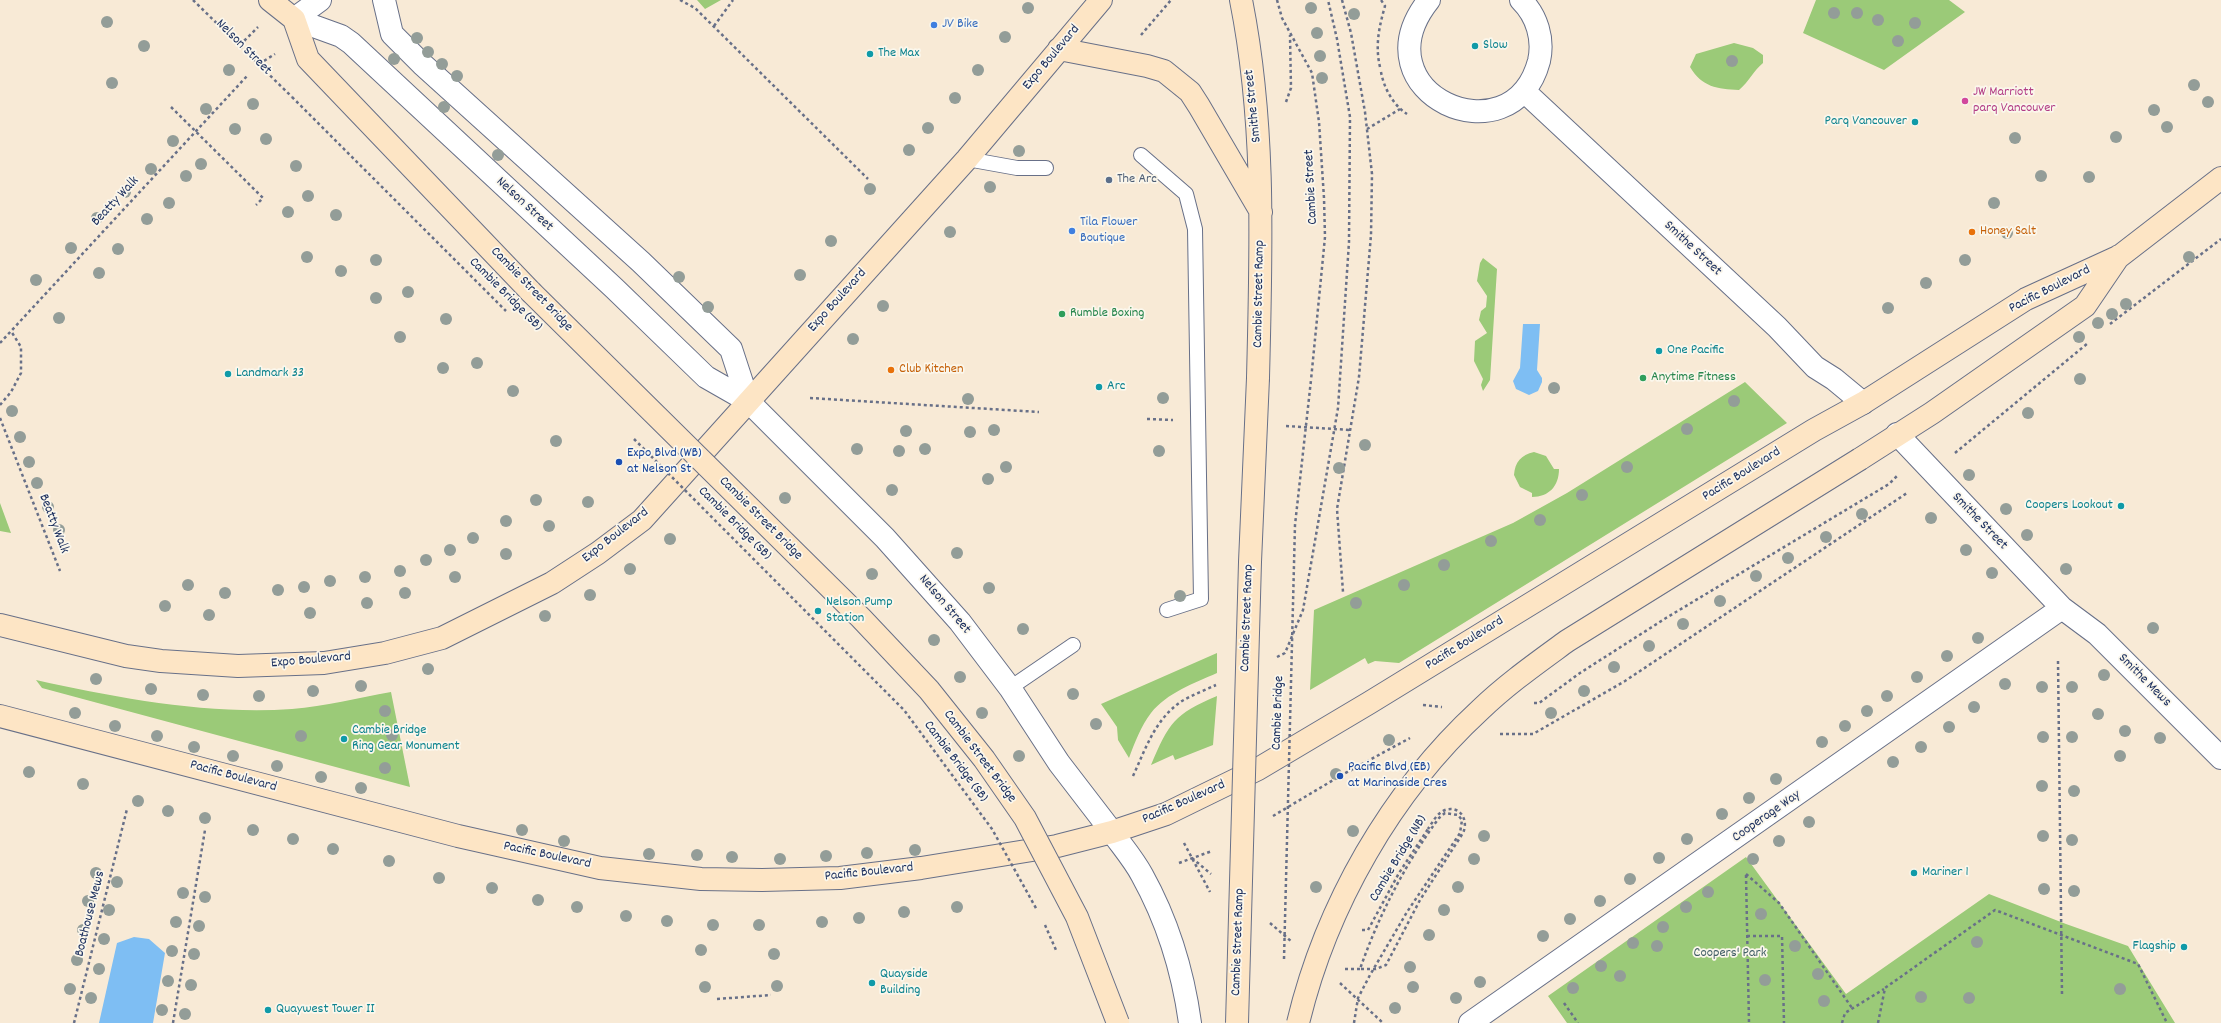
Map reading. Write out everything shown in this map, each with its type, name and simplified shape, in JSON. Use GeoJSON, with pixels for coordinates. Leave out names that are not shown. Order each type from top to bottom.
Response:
{"type":"FeatureCollection","features":[{"type":"Feature","properties":{"kind":"main road","name":"Nelson Street"},"geometry":{"type":"LineString","coordinates":[[270,0],[294,19]]}},
{"type":"Feature","properties":{"kind":"main road","name":"Expo Boulevard"},"geometry":{"type":"LineString","coordinates":[[0,625],[126,656],[161,662],[238,666],[324,663],[385,653],[442,638],[552,583],[598,553],[636,525],[967,159],[1101,0]]}},
{"type":"Feature","properties":{"kind":"main road","name":"Smithe Street"},"geometry":{"type":"LineString","coordinates":[[1241,0],[1254,88],[1262,213]]}},
{"type":"Feature","properties":{"kind":"main road","name":"Cambie Street Bridge"},"geometry":{"type":"LineString","coordinates":[[294,19],[308,59],[531,292],[861,618],[929,690],[984,759],[1025,818],[1077,917],[1118,1023]]}},
{"type":"Feature","properties":{"kind":"main road"},"geometry":{"type":"LineString","coordinates":[[1059,49],[1148,66],[1164,72],[1179,81],[1190,92],[1199,106],[1262,213]]}},
{"type":"Feature","properties":{"kind":"main road","name":"Pacific Boulevard"},"geometry":{"type":"LineString","coordinates":[[0,716],[465,838],[557,860],[650,874],[701,879],[754,880],[840,878],[922,868],[1027,851],[1112,832],[1166,814],[1258,769],[1369,703],[1814,430],[1863,403],[2026,299],[2120,256],[2221,178]]}},
{"type":"Feature","properties":{"kind":"main road","name":"Cambie Street Ramp"},"geometry":{"type":"LineString","coordinates":[[1237,1023],[1262,213]]}},
{"type":"Feature","properties":{"kind":"main road"},"geometry":{"type":"LineString","coordinates":[[1298,1023],[1304,997],[1323,943],[1346,892],[1373,842],[1404,796],[1435,757],[1479,710],[1522,674],[1567,640],[1932,413],[2085,306],[2120,256]]}},
{"type":"Feature","properties":{"kind":"street"},"geometry":{"type":"LineString","coordinates":[[294,19],[320,0]]}},
{"type":"Feature","properties":{"kind":"street","name":"Nelson Street"},"geometry":{"type":"LineString","coordinates":[[384,0],[392,34],[422,64],[641,262],[730,349],[748,401]]}},
{"type":"Feature","properties":{"kind":"street"},"geometry":{"type":"LineString","coordinates":[[1429,0],[1417,15],[1410,35],[1410,56],[1416,76],[1429,93],[1446,105],[1466,112],[1487,111],[1507,104],[1524,91],[1535,74],[1541,52],[1539,29],[1529,9],[1521,0]]}},
{"type":"Feature","properties":{"kind":"street","name":"Nelson Street"},"geometry":{"type":"LineString","coordinates":[[294,19],[341,36],[351,43],[614,288],[706,377],[748,401],[885,538],[960,622],[1010,688],[1059,763],[1112,832],[1141,873],[1165,924],[1176,957],[1190,1023]]}},
{"type":"Feature","properties":{"kind":"street","name":"Smithe Street"},"geometry":{"type":"LineString","coordinates":[[1524,91],[1777,327],[1815,367],[1834,379],[1863,403]]}},
{"type":"Feature","properties":{"kind":"street","name":"Smithe Street"},"geometry":{"type":"LineString","coordinates":[[1898,434],[2062,608]]}},
{"type":"Feature","properties":{"kind":"street","name":"Smithe Mews"},"geometry":{"type":"LineString","coordinates":[[2062,608],[2097,634],[2221,758]]}},
{"type":"Feature","properties":{"kind":"street","name":"Cooperage Way"},"geometry":{"type":"LineString","coordinates":[[1470,1023],[2062,608]]}},
{"type":"Feature","properties":{"kind":"lane"},"geometry":{"type":"LineString","coordinates":[[1141,155],[1186,194],[1195,229],[1201,599],[1167,610]]}},
{"type":"Feature","properties":{"kind":"lane"},"geometry":{"type":"LineString","coordinates":[[967,159],[1018,168],[1046,168]]}},
{"type":"Feature","properties":{"kind":"lane"},"geometry":{"type":"LineString","coordinates":[[1010,688],[1073,645]]}},
{"type":"Feature","properties":{"kind":"path","name":"Nelson Street"},"geometry":{"type":"LineString","coordinates":[[193,0],[292,96]]}},
{"type":"Feature","properties":{"kind":"path"},"geometry":{"type":"LineString","coordinates":[[680,0],[696,8],[868,179]]}},
{"type":"Feature","properties":{"kind":"path"},"geometry":{"type":"LineString","coordinates":[[714,26],[733,0]]}},
{"type":"Feature","properties":{"kind":"path"},"geometry":{"type":"LineString","coordinates":[[1140,36],[1171,0]]}},
{"type":"Feature","properties":{"kind":"path","name":"Cambie Street"},"geometry":{"type":"LineString","coordinates":[[1278,0],[1282,18],[1312,73],[1319,122],[1325,237],[1311,380]]}},
{"type":"Feature","properties":{"kind":"path"},"geometry":{"type":"LineString","coordinates":[[1303,610],[1338,408],[1349,242],[1350,117],[1337,39],[1328,0]]}},
{"type":"Feature","properties":{"kind":"path"},"geometry":{"type":"LineString","coordinates":[[1342,0],[1351,33],[1367,129],[1372,174],[1371,234],[1359,377],[1337,509],[1343,592]]}},
{"type":"Feature","properties":{"kind":"path"},"geometry":{"type":"LineString","coordinates":[[240,45],[249,35]]}},
{"type":"Feature","properties":{"kind":"path"},"geometry":{"type":"LineString","coordinates":[[259,64],[269,58]]}},
{"type":"Feature","properties":{"kind":"path","name":"Beatty Walk"},"geometry":{"type":"LineString","coordinates":[[0,343],[246,76]]}},
{"type":"Feature","properties":{"kind":"path","name":"Cambie Bridge (SB)"},"geometry":{"type":"LineString","coordinates":[[292,96],[511,316]]}},
{"type":"Feature","properties":{"kind":"path"},"geometry":{"type":"LineString","coordinates":[[171,107],[263,198],[256,205]]}},
{"type":"Feature","properties":{"kind":"path"},"geometry":{"type":"LineString","coordinates":[[1367,129],[1400,109]]}},
{"type":"Feature","properties":{"kind":"path"},"geometry":{"type":"LineString","coordinates":[[2106,328],[2221,239]]}},
{"type":"Feature","properties":{"kind":"path"},"geometry":{"type":"LineString","coordinates":[[0,405],[11,392],[21,373],[21,347],[11,331]]}},
{"type":"Feature","properties":{"kind":"path"},"geometry":{"type":"LineString","coordinates":[[1949,456],[2094,338]]}},
{"type":"Feature","properties":{"kind":"path","name":"Cambie Bridge"},"geometry":{"type":"LineString","coordinates":[[1284,964],[1295,525],[1311,380]]}},
{"type":"Feature","properties":{"kind":"path"},"geometry":{"type":"LineString","coordinates":[[810,398],[1039,412]]}},
{"type":"Feature","properties":{"kind":"path","name":"Beatty Walk"},"geometry":{"type":"LineString","coordinates":[[0,418],[60,571]]}},
{"type":"Feature","properties":{"kind":"path","name":"Cambie Bridge (SB)"},"geometry":{"type":"LineString","coordinates":[[629,434],[904,710],[992,829],[1041,917]]}},
{"type":"Feature","properties":{"kind":"path"},"geometry":{"type":"LineString","coordinates":[[2058,661],[2062,995]]}},
{"type":"Feature","properties":{"kind":"path","name":"Boathouse Mews"},"geometry":{"type":"LineString","coordinates":[[74,1023],[127,809]]}},
{"type":"Feature","properties":{"kind":"path","name":"Cambie Bridge (NB)"},"geometry":{"type":"LineString","coordinates":[[1360,930],[1368,930],[1375,921],[1399,874],[1437,816],[1444,810],[1451,809],[1460,812],[1465,819],[1466,826],[1463,833],[1420,900],[1386,965],[1376,969],[1360,969]]}},
{"type":"Feature","properties":{"kind":"path"},"geometry":{"type":"LineString","coordinates":[[1337,970],[1360,969],[1375,929],[1405,869],[1439,818],[1446,813],[1458,815],[1462,820],[1460,833],[1407,912],[1370,975],[1358,998],[1354,1023]]}},
{"type":"Feature","properties":{"kind":"path"},"geometry":{"type":"LineString","coordinates":[[173,1023],[205,830]]}},
{"type":"Feature","properties":{"kind":"path"},"geometry":{"type":"LineString","coordinates":[[1192,857],[1215,877]]}},
{"type":"Feature","properties":{"kind":"path"},"geometry":{"type":"LineString","coordinates":[[1749,1023],[1746,874],[1779,903],[1852,1008]]}},
{"type":"Feature","properties":{"kind":"path"},"geometry":{"type":"LineString","coordinates":[[1842,1023],[1845,1013],[1885,988],[1995,910],[2138,964],[2167,1023]]}},
{"type":"Feature","properties":{"kind":"path"},"geometry":{"type":"LineString","coordinates":[[1269,922],[1298,947]]}},
{"type":"Feature","properties":{"kind":"path"},"geometry":{"type":"LineString","coordinates":[[1045,924],[1056,952]]}},
{"type":"Feature","properties":{"kind":"path"},"geometry":{"type":"LineString","coordinates":[[1747,936],[1782,936],[1784,1023]]}},
{"type":"Feature","properties":{"kind":"path"},"geometry":{"type":"LineString","coordinates":[[1334,978],[1358,998],[1383,1023]]}},
{"type":"Feature","properties":{"kind":"path"},"geometry":{"type":"LineString","coordinates":[[1878,1023],[1885,988]]}},
{"type":"Feature","properties":{"kind":"path"},"geometry":{"type":"LineString","coordinates":[[717,999],[771,995]]}},
{"type":"Feature","properties":{"kind":"path"},"geometry":{"type":"LineString","coordinates":[[1564,1003],[1578,1023]]}},
{"type":"Feature","properties":{"kind":"green space"},"geometry":{"type":"Polygon","coordinates":[[[697,0],[721,0],[705,9],[697,0]]]}},
{"type":"Feature","properties":{"kind":"green space"},"geometry":{"type":"Polygon","coordinates":[[[1816,0],[1949,0],[1965,12],[1884,70],[1803,33],[1816,0]]]}},
{"type":"Feature","properties":{"kind":"green space"},"geometry":{"type":"Polygon","coordinates":[[[1734,43],[1753,48],[1763,55],[1763,63],[1756,69],[1746,84],[1739,90],[1711,86],[1700,79],[1690,67],[1696,54],[1734,43]]]}},
{"type":"Feature","properties":{"kind":"green space"},"geometry":{"type":"Polygon","coordinates":[[[1483,258],[1497,269],[1490,380],[1483,391],[1481,385],[1483,379],[1474,361],[1475,341],[1487,333],[1479,320],[1481,311],[1486,307],[1487,296],[1477,281],[1480,263],[1483,258]]]}},
{"type":"Feature","properties":{"kind":"green space"},"geometry":{"type":"Polygon","coordinates":[[[1745,382],[1787,423],[1399,663],[1375,661],[1368,664],[1365,658],[1310,690],[1314,610],[1513,523],[1567,493],[1745,382]]]}},
{"type":"Feature","properties":{"kind":"green space"},"geometry":{"type":"Polygon","coordinates":[[[1534,452],[1546,456],[1554,469],[1559,469],[1559,475],[1555,485],[1548,493],[1532,497],[1532,493],[1520,487],[1514,475],[1517,463],[1522,457],[1534,452]]]}},
{"type":"Feature","properties":{"kind":"green space"},"geometry":{"type":"Polygon","coordinates":[[[0,503],[11,533],[0,531],[0,503]]]}},
{"type":"Feature","properties":{"kind":"green space"},"geometry":{"type":"Polygon","coordinates":[[[1217,653],[1217,673],[1181,689],[1157,706],[1144,723],[1129,758],[1118,740],[1117,727],[1101,704],[1217,653]]]}},
{"type":"Feature","properties":{"kind":"green space"},"geometry":{"type":"Polygon","coordinates":[[[36,680],[130,699],[163,704],[228,710],[304,708],[391,692],[410,787],[42,688],[36,680]]]}},
{"type":"Feature","properties":{"kind":"green space"},"geometry":{"type":"Polygon","coordinates":[[[1217,696],[1213,745],[1175,760],[1173,755],[1151,765],[1168,729],[1191,708],[1217,696]]]}},
{"type":"Feature","properties":{"kind":"green space","name":"Coopers' Park"},"geometry":{"type":"Polygon","coordinates":[[[1746,857],[1846,994],[1989,894],[2128,946],[2175,1023],[1567,1023],[1548,996],[1746,857]]]}},
{"type":"Feature","properties":{"kind":"water"},"geometry":{"type":"Polygon","coordinates":[[[1523,324],[1540,324],[1537,370],[1542,378],[1542,382],[1538,391],[1529,395],[1516,389],[1513,381],[1520,368],[1523,324]]]}},
{"type":"Feature","properties":{"kind":"water"},"geometry":{"type":"Polygon","coordinates":[[[134,937],[149,939],[165,953],[153,1023],[99,1023],[117,943],[134,937]]]}},
{"type":"Feature","properties":{"kind":"place","name":"JV Bike"},"geometry":{"type":"Point","coordinates":[934,25]}},
{"type":"Feature","properties":{"kind":"place","name":"Slow"},"geometry":{"type":"Point","coordinates":[1475,46]}},
{"type":"Feature","properties":{"kind":"place","name":"The Max"},"geometry":{"type":"Point","coordinates":[870,54]}},
{"type":"Feature","properties":{"kind":"place","name":"JW Marriott parq Vancouver"},"geometry":{"type":"Point","coordinates":[1965,101]}},
{"type":"Feature","properties":{"kind":"place","name":"Parq Vancouver"},"geometry":{"type":"Point","coordinates":[1915,122]}},
{"type":"Feature","properties":{"kind":"place","name":"The Arc"},"geometry":{"type":"Point","coordinates":[1109,180]}},
{"type":"Feature","properties":{"kind":"place","name":"Tila Flower Boutique"},"geometry":{"type":"Point","coordinates":[1072,231]}},
{"type":"Feature","properties":{"kind":"place","name":"Honey Salt"},"geometry":{"type":"Point","coordinates":[1972,232]}},
{"type":"Feature","properties":{"kind":"place","name":"Rumble Boxing"},"geometry":{"type":"Point","coordinates":[1062,314]}},
{"type":"Feature","properties":{"kind":"place","name":"One Pacific"},"geometry":{"type":"Point","coordinates":[1659,351]}},
{"type":"Feature","properties":{"kind":"place","name":"Club Kitchen"},"geometry":{"type":"Point","coordinates":[891,370]}},
{"type":"Feature","properties":{"kind":"place","name":"Landmark 33"},"geometry":{"type":"Point","coordinates":[228,374]}},
{"type":"Feature","properties":{"kind":"place","name":"Anytime Fitness"},"geometry":{"type":"Point","coordinates":[1643,378]}},
{"type":"Feature","properties":{"kind":"place","name":"Arc"},"geometry":{"type":"Point","coordinates":[1099,387]}},
{"type":"Feature","properties":{"kind":"place","name":"Expo Blvd (WB) at Nelson St"},"geometry":{"type":"Point","coordinates":[619,462]}},
{"type":"Feature","properties":{"kind":"place","name":"Coopers Lookout"},"geometry":{"type":"Point","coordinates":[2121,506]}},
{"type":"Feature","properties":{"kind":"place","name":"Nelson Pump Station"},"geometry":{"type":"Point","coordinates":[818,611]}},
{"type":"Feature","properties":{"kind":"place","name":"Cambie Bridge Ring Gear Monument"},"geometry":{"type":"Point","coordinates":[344,739]}},
{"type":"Feature","properties":{"kind":"place","name":"Pacific Blvd (EB) at Marinaside Cres"},"geometry":{"type":"Point","coordinates":[1340,776]}},
{"type":"Feature","properties":{"kind":"place","name":"Mariner 1"},"geometry":{"type":"Point","coordinates":[1914,873]}},
{"type":"Feature","properties":{"kind":"place","name":"Flagship"},"geometry":{"type":"Point","coordinates":[2184,947]}},
{"type":"Feature","properties":{"kind":"place","name":"Quayside Building"},"geometry":{"type":"Point","coordinates":[872,983]}},
{"type":"Feature","properties":{"kind":"place","name":"Quaywest Tower II"},"geometry":{"type":"Point","coordinates":[268,1010]}}]}
